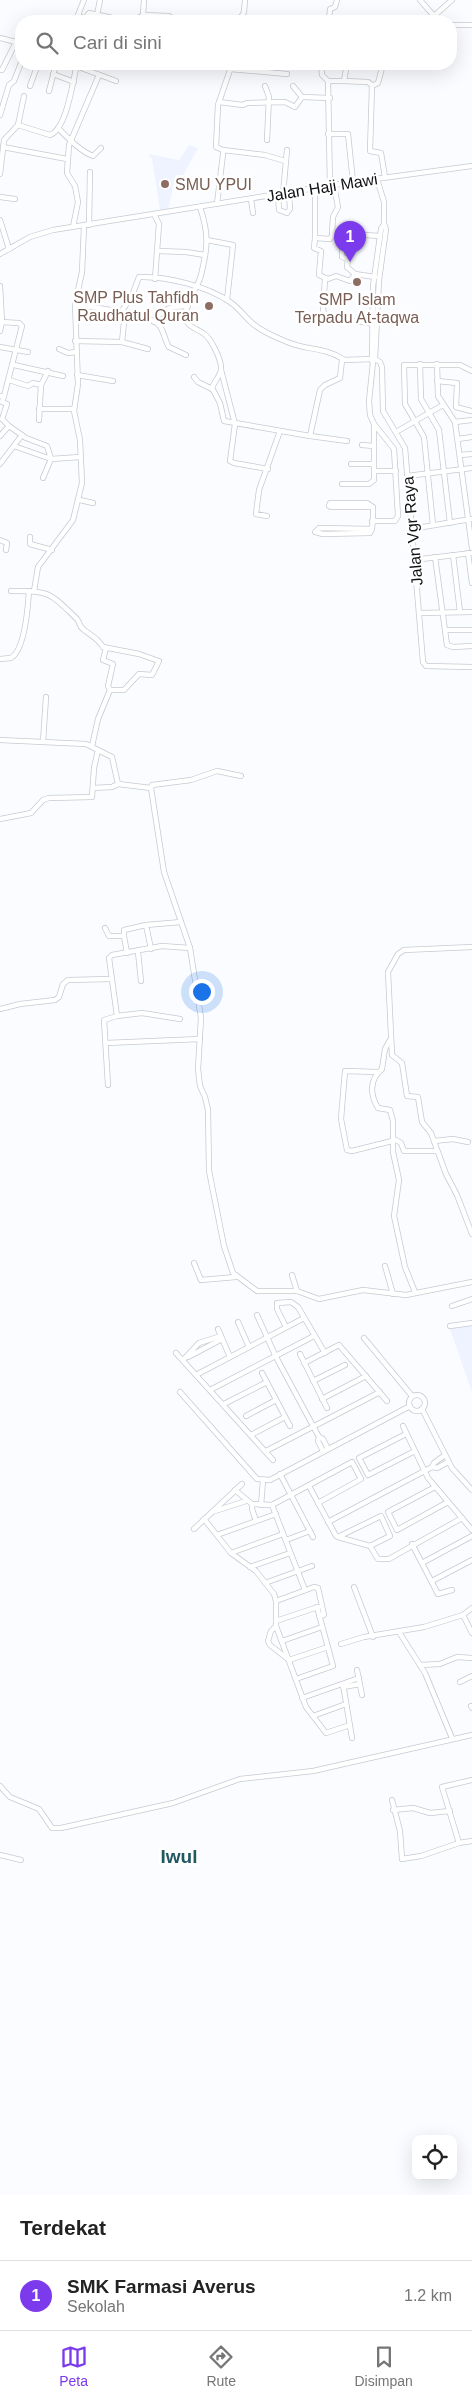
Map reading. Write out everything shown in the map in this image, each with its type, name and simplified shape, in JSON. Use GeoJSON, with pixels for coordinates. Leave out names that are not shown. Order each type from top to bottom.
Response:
{"type":"FeatureCollection","features":[{"type":"Feature","properties":{"kind":"street"},"geometry":{"type":"LineString","coordinates":[[78,15],[84,0]]}},
{"type":"Feature","properties":{"kind":"street"},"geometry":{"type":"LineString","coordinates":[[87,15],[88,13],[96,15],[100,0]]}},
{"type":"Feature","properties":{"kind":"street"},"geometry":{"type":"LineString","coordinates":[[143,15],[144,0]]}},
{"type":"Feature","properties":{"kind":"street"},"geometry":{"type":"LineString","coordinates":[[242,15],[245,0]]}},
{"type":"Feature","properties":{"kind":"street"},"geometry":{"type":"LineString","coordinates":[[330,15],[330,9],[335,8],[337,0]]}},
{"type":"Feature","properties":{"kind":"street"},"geometry":{"type":"LineString","coordinates":[[420,0],[433,15]]}},
{"type":"Feature","properties":{"kind":"street"},"geometry":{"type":"LineString","coordinates":[[435,15],[452,0]]}},
{"type":"Feature","properties":{"kind":"street"},"geometry":{"type":"LineString","coordinates":[[457,25],[472,25]]}},
{"type":"Feature","properties":{"kind":"street"},"geometry":{"type":"LineString","coordinates":[[0,38],[15,42]]}},
{"type":"Feature","properties":{"kind":"street"},"geometry":{"type":"LineString","coordinates":[[0,70],[2,70],[15,44]]}},
{"type":"Feature","properties":{"kind":"street"},"geometry":{"type":"LineString","coordinates":[[0,114],[9,85],[14,81],[18,70]]}},
{"type":"Feature","properties":{"kind":"street"},"geometry":{"type":"LineString","coordinates":[[30,86],[36,70]]}},
{"type":"Feature","properties":{"kind":"street"},"geometry":{"type":"LineString","coordinates":[[49,91],[54,70]]}},
{"type":"Feature","properties":{"kind":"street"},"geometry":{"type":"LineString","coordinates":[[18,124],[50,136],[58,128],[74,82],[76,70]]}},
{"type":"Feature","properties":{"kind":"street"},"geometry":{"type":"LineString","coordinates":[[88,70],[116,81]]}},
{"type":"Feature","properties":{"kind":"street"},"geometry":{"type":"LineString","coordinates":[[230,70],[218,102],[216,147],[285,160]]}},
{"type":"Feature","properties":{"kind":"street"},"geometry":{"type":"LineString","coordinates":[[241,70],[287,74]]}},
{"type":"Feature","properties":{"kind":"street"},"geometry":{"type":"LineString","coordinates":[[314,238],[330,239],[333,217],[338,207],[332,185],[328,134],[330,98],[328,81],[322,75],[322,70]]}},
{"type":"Feature","properties":{"kind":"street"},"geometry":{"type":"LineString","coordinates":[[344,81],[346,70]]}},
{"type":"Feature","properties":{"kind":"street"},"geometry":{"type":"LineString","coordinates":[[372,86],[378,83],[381,70]]}},
{"type":"Feature","properties":{"kind":"street"},"geometry":{"type":"LineString","coordinates":[[53,74],[74,82]]}},
{"type":"Feature","properties":{"kind":"street"},"geometry":{"type":"LineString","coordinates":[[73,227],[78,202],[76,186],[67,173],[70,139],[99,75]]}},
{"type":"Feature","properties":{"kind":"street"},"geometry":{"type":"LineString","coordinates":[[328,81],[368,82],[372,86]]}},
{"type":"Feature","properties":{"kind":"street"},"geometry":{"type":"LineString","coordinates":[[265,86],[269,102],[267,140]]}},
{"type":"Feature","properties":{"kind":"street"},"geometry":{"type":"LineString","coordinates":[[293,86],[302,97],[330,98]]}},
{"type":"Feature","properties":{"kind":"street"},"geometry":{"type":"LineString","coordinates":[[372,86],[368,132],[370,152],[382,153],[385,177]]}},
{"type":"Feature","properties":{"kind":"street"},"geometry":{"type":"LineString","coordinates":[[0,174],[5,138],[18,124],[24,96]]}},
{"type":"Feature","properties":{"kind":"street"},"geometry":{"type":"LineString","coordinates":[[218,102],[243,105],[285,102],[296,106],[302,97]]}},
{"type":"Feature","properties":{"kind":"street"},"geometry":{"type":"LineString","coordinates":[[58,128],[76,146],[92,155],[101,148]]}},
{"type":"Feature","properties":{"kind":"street"},"geometry":{"type":"LineString","coordinates":[[328,134],[348,134],[353,182]]}},
{"type":"Feature","properties":{"kind":"street"},"geometry":{"type":"LineString","coordinates":[[3,147],[68,159]]}},
{"type":"Feature","properties":{"kind":"street"},"geometry":{"type":"LineString","coordinates":[[217,204],[224,150]]}},
{"type":"Feature","properties":{"kind":"street"},"geometry":{"type":"LineString","coordinates":[[287,150],[279,210],[288,213],[290,209],[289,193]]}},
{"type":"Feature","properties":{"kind":"street","name":"Jalan Haji Mawi"},"geometry":{"type":"LineString","coordinates":[[0,254],[36,235],[73,227],[332,185],[472,166]]}},
{"type":"Feature","properties":{"kind":"street"},"geometry":{"type":"LineString","coordinates":[[0,659],[11,658],[18,651],[38,568],[73,520],[80,500],[83,477],[74,409],[77,375],[75,304],[82,272],[90,172]]}},
{"type":"Feature","properties":{"kind":"street"},"geometry":{"type":"LineString","coordinates":[[373,360],[372,323],[377,278],[386,234],[384,202],[377,179]]}},
{"type":"Feature","properties":{"kind":"street"},"geometry":{"type":"LineString","coordinates":[[315,188],[314,248],[321,251],[318,273],[325,279]]}},
{"type":"Feature","properties":{"kind":"street"},"geometry":{"type":"LineString","coordinates":[[0,197],[15,199]]}},
{"type":"Feature","properties":{"kind":"street"},"geometry":{"type":"LineString","coordinates":[[251,199],[253,213]]}},
{"type":"Feature","properties":{"kind":"street"},"geometry":{"type":"LineString","coordinates":[[200,207],[208,230],[207,240],[201,277],[189,299],[187,322],[209,338],[216,351],[235,424],[230,460],[234,463],[268,469]]}},
{"type":"Feature","properties":{"kind":"street"},"geometry":{"type":"LineString","coordinates":[[154,214],[159,224],[155,279]]}},
{"type":"Feature","properties":{"kind":"street"},"geometry":{"type":"LineString","coordinates":[[0,220],[10,249]]}},
{"type":"Feature","properties":{"kind":"street"},"geometry":{"type":"LineString","coordinates":[[342,484],[372,484],[374,471],[374,424],[369,401],[380,236],[384,224]]}},
{"type":"Feature","properties":{"kind":"street"},"geometry":{"type":"LineString","coordinates":[[332,233],[380,236]]}},
{"type":"Feature","properties":{"kind":"street"},"geometry":{"type":"LineString","coordinates":[[207,240],[233,245],[227,300]]}},
{"type":"Feature","properties":{"kind":"street"},"geometry":{"type":"LineString","coordinates":[[342,251],[342,257],[348,259],[348,267],[355,274],[377,278]]}},
{"type":"Feature","properties":{"kind":"street"},"geometry":{"type":"LineString","coordinates":[[158,252],[186,252],[205,255]]}},
{"type":"Feature","properties":{"kind":"street"},"geometry":{"type":"LineString","coordinates":[[325,279],[336,276],[351,281],[355,274]]}},
{"type":"Feature","properties":{"kind":"street"},"geometry":{"type":"LineString","coordinates":[[122,342],[123,312],[132,296],[138,277],[189,283],[227,300],[248,317],[251,323],[284,341],[324,349],[343,359],[373,360]]}},
{"type":"Feature","properties":{"kind":"street"},"geometry":{"type":"LineString","coordinates":[[325,279],[323,309],[325,318],[372,323]]}},
{"type":"Feature","properties":{"kind":"street"},"geometry":{"type":"LineString","coordinates":[[0,286],[0,331]]}},
{"type":"Feature","properties":{"kind":"street"},"geometry":{"type":"LineString","coordinates":[[75,304],[123,312],[154,322],[160,325],[169,347],[186,356]]}},
{"type":"Feature","properties":{"kind":"street"},"geometry":{"type":"LineString","coordinates":[[154,322],[160,312],[165,309],[188,306]]}},
{"type":"Feature","properties":{"kind":"street"},"geometry":{"type":"LineString","coordinates":[[1,322],[22,324],[14,365],[2,396],[2,402],[7,404],[2,419],[22,435],[47,446],[52,459],[44,478]]}},
{"type":"Feature","properties":{"kind":"street"},"geometry":{"type":"LineString","coordinates":[[76,341],[122,342],[148,349]]}},
{"type":"Feature","properties":{"kind":"street"},"geometry":{"type":"LineString","coordinates":[[0,347],[28,352]]}},
{"type":"Feature","properties":{"kind":"street"},"geometry":{"type":"LineString","coordinates":[[59,350],[68,353],[76,352]]}},
{"type":"Feature","properties":{"kind":"street"},"geometry":{"type":"LineString","coordinates":[[310,436],[320,390],[325,385],[340,378],[343,359]]}},
{"type":"Feature","properties":{"kind":"street","name":"Jalan Vgr Raya"},"geometry":{"type":"LineString","coordinates":[[373,360],[380,362],[382,367],[383,411],[405,448],[413,560],[420,612],[424,665],[472,667]]}},
{"type":"Feature","properties":{"kind":"street"},"geometry":{"type":"LineString","coordinates":[[433,525],[424,437],[405,404],[404,366],[406,364],[460,365],[472,371]]}},
{"type":"Feature","properties":{"kind":"street"},"geometry":{"type":"LineString","coordinates":[[420,364],[421,399],[439,430],[450,523]]}},
{"type":"Feature","properties":{"kind":"street"},"geometry":{"type":"LineString","coordinates":[[437,364],[438,395],[455,422],[469,502],[472,548]]}},
{"type":"Feature","properties":{"kind":"street"},"geometry":{"type":"LineString","coordinates":[[14,365],[64,376]]}},
{"type":"Feature","properties":{"kind":"street"},"geometry":{"type":"LineString","coordinates":[[212,390],[221,370]]}},
{"type":"Feature","properties":{"kind":"street"},"geometry":{"type":"LineString","coordinates":[[39,420],[41,385],[48,372]]}},
{"type":"Feature","properties":{"kind":"street"},"geometry":{"type":"LineString","coordinates":[[77,375],[113,381]]}},
{"type":"Feature","properties":{"kind":"street"},"geometry":{"type":"LineString","coordinates":[[194,377],[198,382],[212,390],[220,404],[224,421],[347,441]]}},
{"type":"Feature","properties":{"kind":"street"},"geometry":{"type":"LineString","coordinates":[[8,380],[28,386],[33,383],[41,385]]}},
{"type":"Feature","properties":{"kind":"street"},"geometry":{"type":"LineString","coordinates":[[437,381],[454,382],[458,386],[456,407],[472,408],[470,421],[455,422]]}},
{"type":"Feature","properties":{"kind":"street"},"geometry":{"type":"LineString","coordinates":[[396,432],[443,404]]}},
{"type":"Feature","properties":{"kind":"street"},"geometry":{"type":"LineString","coordinates":[[39,409],[74,409]]}},
{"type":"Feature","properties":{"kind":"street"},"geometry":{"type":"LineString","coordinates":[[372,521],[392,521],[398,518],[393,446],[374,424]]}},
{"type":"Feature","properties":{"kind":"street"},"geometry":{"type":"LineString","coordinates":[[0,436],[9,426]]}},
{"type":"Feature","properties":{"kind":"street"},"geometry":{"type":"LineString","coordinates":[[267,516],[256,512],[259,490],[280,431]]}},
{"type":"Feature","properties":{"kind":"street"},"geometry":{"type":"LineString","coordinates":[[0,464],[22,435]]}},
{"type":"Feature","properties":{"kind":"street"},"geometry":{"type":"LineString","coordinates":[[458,439],[472,437]]}},
{"type":"Feature","properties":{"kind":"street"},"geometry":{"type":"LineString","coordinates":[[362,445],[374,446]]}},
{"type":"Feature","properties":{"kind":"street"},"geometry":{"type":"LineString","coordinates":[[14,446],[52,459],[80,457]]}},
{"type":"Feature","properties":{"kind":"street"},"geometry":{"type":"LineString","coordinates":[[460,455],[472,454]]}},
{"type":"Feature","properties":{"kind":"street"},"geometry":{"type":"LineString","coordinates":[[351,464],[374,464]]}},
{"type":"Feature","properties":{"kind":"street"},"geometry":{"type":"LineString","coordinates":[[407,476],[472,468]]}},
{"type":"Feature","properties":{"kind":"street"},"geometry":{"type":"LineString","coordinates":[[374,471],[396,471]]}},
{"type":"Feature","properties":{"kind":"street"},"geometry":{"type":"LineString","coordinates":[[465,486],[472,485]]}},
{"type":"Feature","properties":{"kind":"street"},"geometry":{"type":"LineString","coordinates":[[80,500],[93,503]]}},
{"type":"Feature","properties":{"kind":"street"},"geometry":{"type":"LineString","coordinates":[[330,503],[367,503],[373,507],[331,508],[329,506],[330,503]]}},
{"type":"Feature","properties":{"kind":"street"},"geometry":{"type":"LineString","coordinates":[[372,529],[319,528],[315,532],[323,534],[368,534],[372,529],[373,507]]}},
{"type":"Feature","properties":{"kind":"street"},"geometry":{"type":"LineString","coordinates":[[411,528],[471,519]]}},
{"type":"Feature","properties":{"kind":"street"},"geometry":{"type":"LineString","coordinates":[[30,537],[30,544],[52,550]]}},
{"type":"Feature","properties":{"kind":"street"},"geometry":{"type":"LineString","coordinates":[[0,540],[7,543],[6,550]]}},
{"type":"Feature","properties":{"kind":"street"},"geometry":{"type":"LineString","coordinates":[[413,560],[470,553],[472,583]]}},
{"type":"Feature","properties":{"kind":"street"},"geometry":{"type":"LineString","coordinates":[[453,555],[460,612]]}},
{"type":"Feature","properties":{"kind":"street"},"geometry":{"type":"LineString","coordinates":[[435,557],[446,643],[453,647],[472,646]]}},
{"type":"Feature","properties":{"kind":"street"},"geometry":{"type":"LineString","coordinates":[[11,591],[32,591],[56,598],[79,622],[82,628],[97,638],[106,648],[139,654],[159,662],[152,675],[139,674],[124,690],[110,690]]}},
{"type":"Feature","properties":{"kind":"street"},"geometry":{"type":"LineString","coordinates":[[420,612],[472,612]]}},
{"type":"Feature","properties":{"kind":"street"},"geometry":{"type":"LineString","coordinates":[[445,630],[472,630]]}},
{"type":"Feature","properties":{"kind":"street"},"geometry":{"type":"LineString","coordinates":[[92,746],[98,719],[110,690],[108,686],[113,664],[103,660],[106,648]]}},
{"type":"Feature","properties":{"kind":"street"},"geometry":{"type":"LineString","coordinates":[[43,742],[46,697]]}},
{"type":"Feature","properties":{"kind":"street"},"geometry":{"type":"LineString","coordinates":[[0,740],[92,746],[114,759],[118,784]]}},
{"type":"Feature","properties":{"kind":"street"},"geometry":{"type":"LineString","coordinates":[[0,819],[31,813],[44,800],[49,798],[90,798],[98,750]]}},
{"type":"Feature","properties":{"kind":"street"},"geometry":{"type":"LineString","coordinates":[[93,788],[112,787],[118,784],[151,788],[152,785],[196,778],[217,771],[241,776]]}},
{"type":"Feature","properties":{"kind":"street"},"geometry":{"type":"LineString","coordinates":[[151,788],[164,872],[190,948],[201,1018],[198,1074],[208,1110],[208,1171],[224,1246],[236,1277],[259,1292],[297,1291],[319,1299],[363,1290],[394,1294],[472,1282]]}},
{"type":"Feature","properties":{"kind":"street"},"geometry":{"type":"LineString","coordinates":[[127,953],[124,930],[146,925],[181,922]]}},
{"type":"Feature","properties":{"kind":"street"},"geometry":{"type":"LineString","coordinates":[[146,925],[151,949]]}},
{"type":"Feature","properties":{"kind":"street"},"geometry":{"type":"LineString","coordinates":[[105,928],[109,936],[124,936]]}},
{"type":"Feature","properties":{"kind":"street"},"geometry":{"type":"LineString","coordinates":[[117,1016],[109,958],[112,955],[166,946],[190,948]]}},
{"type":"Feature","properties":{"kind":"street"},"geometry":{"type":"LineString","coordinates":[[472,948],[406,949],[399,953],[388,972],[392,1056],[402,1063],[407,1095],[418,1097],[422,1122],[430,1131],[472,1234]]}},
{"type":"Feature","properties":{"kind":"street"},"geometry":{"type":"LineString","coordinates":[[138,952],[141,981]]}},
{"type":"Feature","properties":{"kind":"street"},"geometry":{"type":"LineString","coordinates":[[0,1009],[20,1004],[55,1000],[59,997],[63,984],[68,980],[111,979]]}},
{"type":"Feature","properties":{"kind":"street"},"geometry":{"type":"LineString","coordinates":[[108,1085],[104,1020],[117,1016],[142,1014],[180,1019]]}},
{"type":"Feature","properties":{"kind":"street"},"geometry":{"type":"LineString","coordinates":[[391,1038],[385,1049],[382,1068],[372,1084],[372,1097],[378,1108],[390,1110],[394,1140],[393,1152],[398,1180],[394,1216],[405,1267],[415,1292]]}},
{"type":"Feature","properties":{"kind":"street"},"geometry":{"type":"LineString","coordinates":[[106,1044],[200,1039]]}},
{"type":"Feature","properties":{"kind":"street"},"geometry":{"type":"LineString","coordinates":[[378,1072],[345,1071],[342,1120],[346,1150],[352,1151],[394,1140],[401,1143],[404,1151],[438,1151]]}},
{"type":"Feature","properties":{"kind":"street"},"geometry":{"type":"LineString","coordinates":[[434,1141],[453,1139],[468,1142]]}},
{"type":"Feature","properties":{"kind":"street"},"geometry":{"type":"LineString","coordinates":[[194,1263],[201,1280],[236,1277]]}},
{"type":"Feature","properties":{"kind":"street"},"geometry":{"type":"LineString","coordinates":[[385,1266],[394,1294]]}},
{"type":"Feature","properties":{"kind":"street"},"geometry":{"type":"LineString","coordinates":[[292,1275],[297,1291]]}},
{"type":"Feature","properties":{"kind":"street"},"geometry":{"type":"LineString","coordinates":[[452,1306],[472,1299]]}},
{"type":"Feature","properties":{"kind":"street"},"geometry":{"type":"LineString","coordinates":[[286,1327],[277,1309],[277,1303],[291,1302],[298,1307],[324,1353]]}},
{"type":"Feature","properties":{"kind":"street"},"geometry":{"type":"LineString","coordinates":[[257,1315],[276,1357],[319,1437],[323,1439],[325,1450]]}},
{"type":"Feature","properties":{"kind":"street"},"geometry":{"type":"LineString","coordinates":[[196,1375],[304,1318]]}},
{"type":"Feature","properties":{"kind":"street"},"geometry":{"type":"LineString","coordinates":[[238,1322],[249,1347]]}},
{"type":"Feature","properties":{"kind":"street"},"geometry":{"type":"LineString","coordinates":[[450,1326],[472,1323]]}},
{"type":"Feature","properties":{"kind":"street"},"geometry":{"type":"LineString","coordinates":[[218,1329],[230,1357]]}},
{"type":"Feature","properties":{"kind":"street"},"geometry":{"type":"LineString","coordinates":[[210,1390],[314,1336]]}},
{"type":"Feature","properties":{"kind":"street"},"geometry":{"type":"LineString","coordinates":[[183,1360],[222,1338]]}},
{"type":"Feature","properties":{"kind":"street"},"geometry":{"type":"LineString","coordinates":[[364,1338],[412,1396]]}},
{"type":"Feature","properties":{"kind":"street"},"geometry":{"type":"LineString","coordinates":[[304,1362],[339,1346],[387,1401]]}},
{"type":"Feature","properties":{"kind":"street"},"geometry":{"type":"LineString","coordinates":[[176,1352],[273,1460]]}},
{"type":"Feature","properties":{"kind":"street"},"geometry":{"type":"LineString","coordinates":[[300,1354],[327,1408]]}},
{"type":"Feature","properties":{"kind":"street"},"geometry":{"type":"LineString","coordinates":[[313,1381],[345,1365]]}},
{"type":"Feature","properties":{"kind":"street"},"geometry":{"type":"LineString","coordinates":[[262,1373],[290,1426]]}},
{"type":"Feature","properties":{"kind":"street"},"geometry":{"type":"LineString","coordinates":[[322,1398],[366,1376]]}},
{"type":"Feature","properties":{"kind":"street"},"geometry":{"type":"LineString","coordinates":[[224,1404],[267,1382]]}},
{"type":"Feature","properties":{"kind":"street"},"geometry":{"type":"LineString","coordinates":[[180,1392],[257,1479],[263,1481],[410,1406]]}},
{"type":"Feature","properties":{"kind":"street"},"geometry":{"type":"LineString","coordinates":[[266,1451],[380,1392]]}},
{"type":"Feature","properties":{"kind":"street"},"geometry":{"type":"LineString","coordinates":[[410,1406],[415,1411],[425,1406],[425,1399],[419,1395],[412,1396]]}},
{"type":"Feature","properties":{"kind":"street"},"geometry":{"type":"LineString","coordinates":[[410,1406],[412,1396]]}},
{"type":"Feature","properties":{"kind":"street"},"geometry":{"type":"LineString","coordinates":[[246,1416],[276,1400]]}},
{"type":"Feature","properties":{"kind":"street"},"geometry":{"type":"LineString","coordinates":[[422,1409],[448,1462],[472,1490]]}},
{"type":"Feature","properties":{"kind":"street"},"geometry":{"type":"LineString","coordinates":[[251,1435],[285,1417]]}},
{"type":"Feature","properties":{"kind":"street"},"geometry":{"type":"LineString","coordinates":[[403,1426],[424,1472],[472,1530]]}},
{"type":"Feature","properties":{"kind":"street"},"geometry":{"type":"LineString","coordinates":[[406,1434],[359,1458],[368,1475],[415,1451]]}},
{"type":"Feature","properties":{"kind":"street"},"geometry":{"type":"LineString","coordinates":[[328,1522],[424,1472],[445,1455]]}},
{"type":"Feature","properties":{"kind":"street"},"geometry":{"type":"LineString","coordinates":[[235,1490],[252,1504],[272,1505],[352,1462],[361,1479],[318,1503]]}},
{"type":"Feature","properties":{"kind":"street"},"geometry":{"type":"LineString","coordinates":[[432,1467],[437,1468],[448,1462]]}},
{"type":"Feature","properties":{"kind":"street"},"geometry":{"type":"LineString","coordinates":[[280,1474],[313,1537]]}},
{"type":"Feature","properties":{"kind":"street"},"geometry":{"type":"LineString","coordinates":[[261,1505],[263,1481]]}},
{"type":"Feature","properties":{"kind":"street"},"geometry":{"type":"LineString","coordinates":[[194,1529],[242,1484]]}},
{"type":"Feature","properties":{"kind":"street"},"geometry":{"type":"LineString","coordinates":[[309,1486],[338,1537],[370,1546],[390,1536],[380,1516],[338,1537]]}},
{"type":"Feature","properties":{"kind":"street"},"geometry":{"type":"LineString","coordinates":[[435,1487],[388,1512],[397,1530],[448,1502]]}},
{"type":"Feature","properties":{"kind":"street"},"geometry":{"type":"LineString","coordinates":[[211,1513],[246,1501]]}},
{"type":"Feature","properties":{"kind":"street"},"geometry":{"type":"LineString","coordinates":[[252,1504],[256,1521]]}},
{"type":"Feature","properties":{"kind":"street"},"geometry":{"type":"LineString","coordinates":[[272,1505],[304,1590]]}},
{"type":"Feature","properties":{"kind":"street"},"geometry":{"type":"LineString","coordinates":[[217,1535],[276,1514]]}},
{"type":"Feature","properties":{"kind":"street"},"geometry":{"type":"LineString","coordinates":[[370,1546],[378,1559],[389,1559],[412,1544],[462,1518]]}},
{"type":"Feature","properties":{"kind":"street"},"geometry":{"type":"LineString","coordinates":[[204,1519],[231,1553],[250,1567],[265,1583],[276,1601],[276,1624],[306,1707],[326,1733],[350,1724]]}},
{"type":"Feature","properties":{"kind":"street"},"geometry":{"type":"LineString","coordinates":[[286,1540],[310,1531]]}},
{"type":"Feature","properties":{"kind":"street"},"geometry":{"type":"LineString","coordinates":[[231,1553],[283,1534]]}},
{"type":"Feature","properties":{"kind":"street"},"geometry":{"type":"LineString","coordinates":[[422,1563],[472,1536]]}},
{"type":"Feature","properties":{"kind":"street"},"geometry":{"type":"LineString","coordinates":[[412,1544],[438,1594],[452,1590]]}},
{"type":"Feature","properties":{"kind":"street"},"geometry":{"type":"LineString","coordinates":[[250,1567],[290,1553]]}},
{"type":"Feature","properties":{"kind":"street"},"geometry":{"type":"LineString","coordinates":[[432,1581],[472,1560]]}},
{"type":"Feature","properties":{"kind":"street"},"geometry":{"type":"LineString","coordinates":[[265,1583],[312,1566]]}},
{"type":"Feature","properties":{"kind":"street"},"geometry":{"type":"LineString","coordinates":[[276,1601],[304,1590],[314,1587],[318,1588],[319,1606],[324,1615],[319,1616],[333,1666],[296,1679]]}},
{"type":"Feature","properties":{"kind":"street"},"geometry":{"type":"LineString","coordinates":[[354,1587],[373,1637]]}},
{"type":"Feature","properties":{"kind":"street"},"geometry":{"type":"LineString","coordinates":[[289,1660],[270,1645],[268,1640],[271,1631],[276,1624],[319,1606]]}},
{"type":"Feature","properties":{"kind":"street"},"geometry":{"type":"LineString","coordinates":[[341,1644],[399,1632],[463,1615],[472,1608]]}},
{"type":"Feature","properties":{"kind":"street"},"geometry":{"type":"LineString","coordinates":[[463,1615],[472,1633]]}},
{"type":"Feature","properties":{"kind":"street"},"geometry":{"type":"LineString","coordinates":[[282,1641],[322,1627]]}},
{"type":"Feature","properties":{"kind":"street"},"geometry":{"type":"LineString","coordinates":[[399,1632],[420,1665],[452,1738]]}},
{"type":"Feature","properties":{"kind":"street"},"geometry":{"type":"LineString","coordinates":[[289,1660],[328,1646]]}},
{"type":"Feature","properties":{"kind":"street"},"geometry":{"type":"LineString","coordinates":[[420,1665],[440,1664],[457,1658],[472,1658]]}},
{"type":"Feature","properties":{"kind":"street"},"geometry":{"type":"LineString","coordinates":[[357,1670],[362,1696]]}},
{"type":"Feature","properties":{"kind":"street"},"geometry":{"type":"LineString","coordinates":[[460,1682],[472,1676]]}},
{"type":"Feature","properties":{"kind":"street"},"geometry":{"type":"LineString","coordinates":[[302,1698],[359,1678]]}},
{"type":"Feature","properties":{"kind":"street"},"geometry":{"type":"LineString","coordinates":[[343,1685],[360,1684]]}},
{"type":"Feature","properties":{"kind":"street"},"geometry":{"type":"LineString","coordinates":[[343,1685],[352,1738]]}},
{"type":"Feature","properties":{"kind":"street"},"geometry":{"type":"LineString","coordinates":[[313,1716],[346,1704]]}},
{"type":"Feature","properties":{"kind":"street"},"geometry":{"type":"LineString","coordinates":[[0,1786],[10,1797],[41,1811],[52,1828],[61,1828],[173,1803],[240,1780],[313,1771],[472,1735]]}},
{"type":"Feature","properties":{"kind":"street"},"geometry":{"type":"LineString","coordinates":[[459,1843],[442,1787],[472,1780]]}},
{"type":"Feature","properties":{"kind":"street"},"geometry":{"type":"LineString","coordinates":[[392,1800],[393,1810],[400,1831],[402,1858],[421,1856],[459,1843],[472,1841]]}},
{"type":"Feature","properties":{"kind":"street"},"geometry":{"type":"LineString","coordinates":[[393,1810],[413,1808],[430,1813],[450,1811]]}},
{"type":"Feature","properties":{"kind":"street"},"geometry":{"type":"LineString","coordinates":[[0,1855],[20,1860]]}},
{"type":"Feature","properties":{"kind":"shaded area","name":"SMU YPUI"},"geometry":{"type":"Polygon","coordinates":[[[189,145],[198,148],[183,175],[176,175],[168,209],[160,210],[152,159],[148,154],[179,160],[189,145]]]}},
{"type":"Feature","properties":{"kind":"shaded area"},"geometry":{"type":"Polygon","coordinates":[[[471,1324],[472,1327],[472,1392],[450,1329],[471,1324]]]}},
{"type":"Feature","properties":{"kind":"place","name":"SMU YPUI"},"geometry":{"type":"Point","coordinates":[165,184]}},
{"type":"Feature","properties":{"kind":"place","name":"SMK Farmasi Averus"},"geometry":{"type":"Point","coordinates":[350,262]}},
{"type":"Feature","properties":{"kind":"place","name":"SMP Islam Terpadu At-taqwa"},"geometry":{"type":"Point","coordinates":[357,282]}},
{"type":"Feature","properties":{"kind":"place","name":"SMP Plus Tahfidh Raudhatul Quran"},"geometry":{"type":"Point","coordinates":[209,306]}},
{"type":"Feature","properties":{"kind":"district","name":"Iwul"},"geometry":{"type":"Point","coordinates":[179,1856]}}]}
